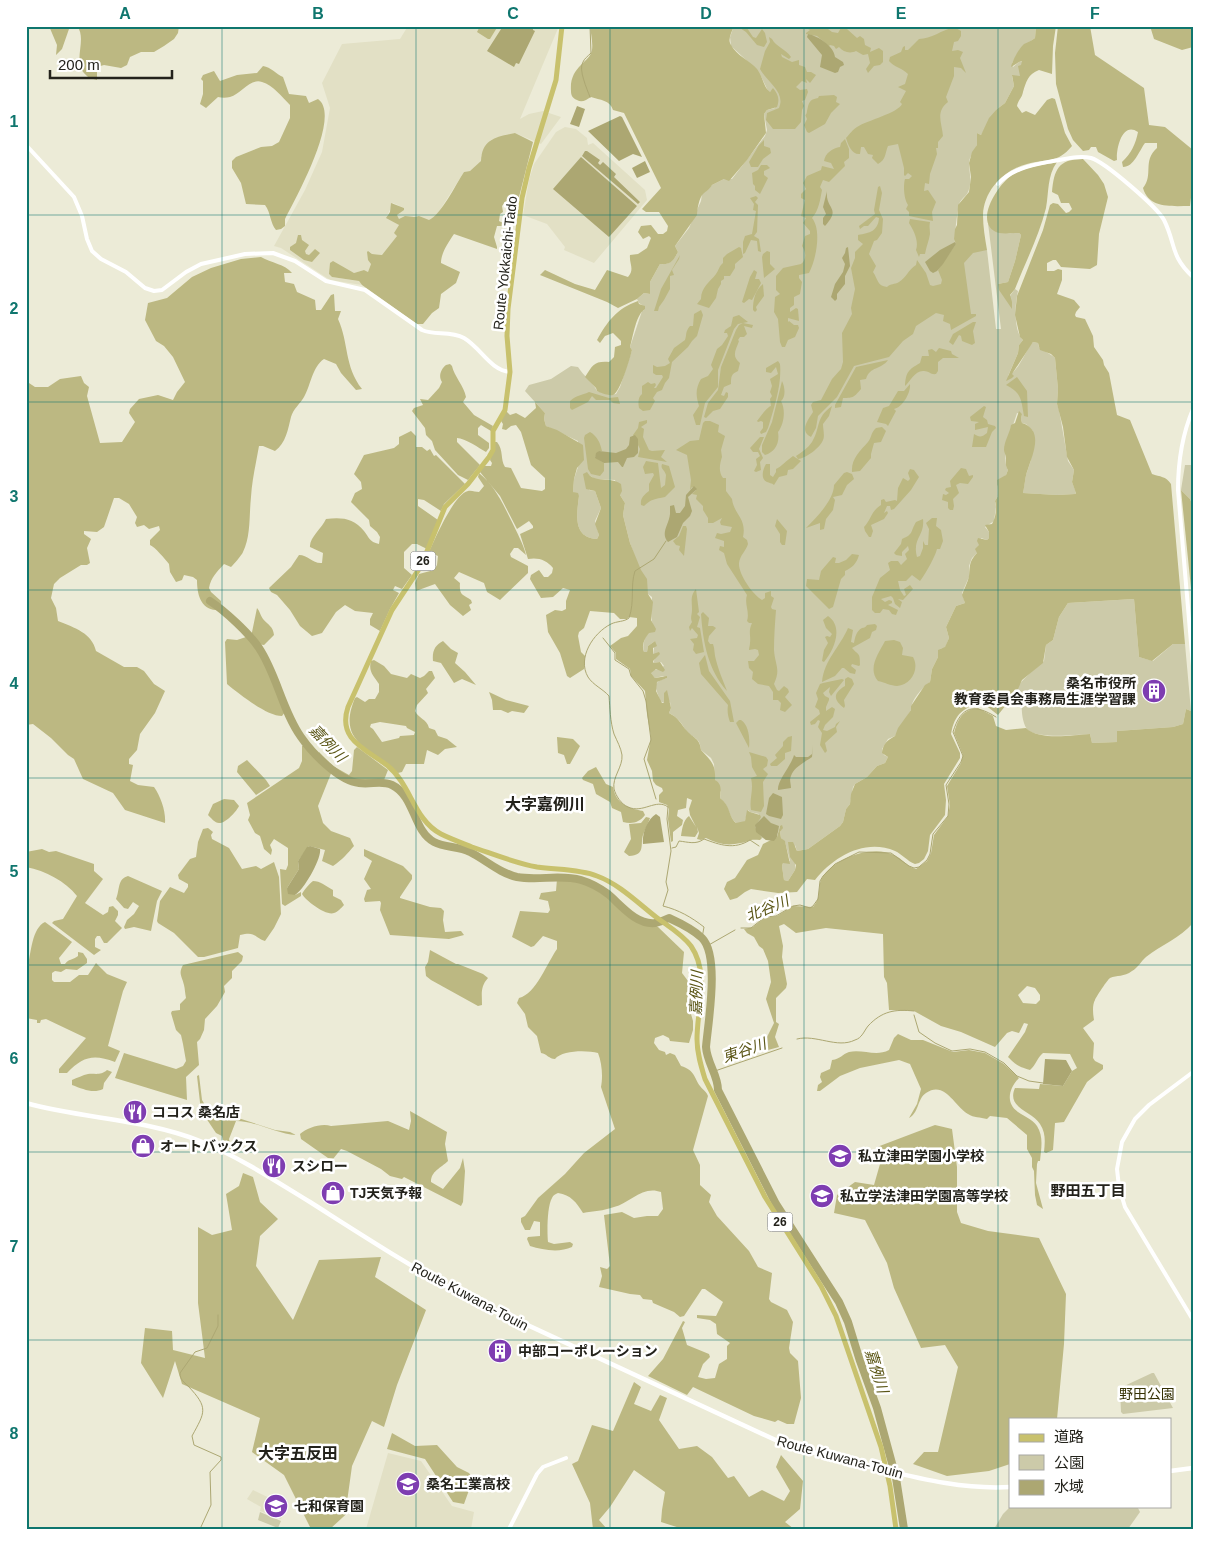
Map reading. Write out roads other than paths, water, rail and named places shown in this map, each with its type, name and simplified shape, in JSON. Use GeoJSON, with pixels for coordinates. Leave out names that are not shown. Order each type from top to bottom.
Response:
{"type":"FeatureCollection","features":[{"type":"Feature","properties":{"kind":"main road","name":"Route Yokkaichi-Tado"},"geometry":{"type":"LineString","coordinates":[[562,26],[556,80],[529,168],[522,198],[508,309],[507,336],[510,372],[505,410],[494,431],[492,452],[468,484],[445,507],[425,558],[392,610],[351,699],[345,717],[346,729],[356,744],[397,775],[425,821],[436,831],[464,844],[524,864],[589,873],[598,876],[611,882],[656,916],[679,934],[690,946],[699,964],[702,988],[697,1038],[699,1059],[705,1079],[765,1197],[821,1286],[836,1316],[881,1447],[890,1486],[896,1529]]}},
{"type":"Feature","properties":{"kind":"main road","name":"Route Kuwana-Touin"},"geometry":{"type":"LineString","coordinates":[[26,1103],[49,1109],[141,1124],[200,1141],[261,1173],[438,1282],[765,1436],[813,1453],[921,1479],[970,1486],[1009,1487]]}},
{"type":"Feature","properties":{"kind":"main road"},"geometry":{"type":"LineString","coordinates":[[1172,1471],[1193,1468]]}},
{"type":"Feature","properties":{"kind":"street"},"geometry":{"type":"LineString","coordinates":[[26,145],[74,197],[82,216],[87,239],[92,251],[101,259],[126,272],[145,288],[154,291],[162,290],[194,267],[210,262],[256,252],[280,254],[295,261],[326,281],[365,290],[422,330],[450,333],[463,337],[500,371],[510,372]]}},
{"type":"Feature","properties":{"kind":"street"},"geometry":{"type":"LineString","coordinates":[[998,184],[1010,174],[1028,166],[1079,157],[1096,160],[1158,212],[1167,228],[1179,263],[1193,277]]}},
{"type":"Feature","properties":{"kind":"street"},"geometry":{"type":"LineString","coordinates":[[1193,409],[1185,430],[1178,465],[1178,490],[1193,666]]}},
{"type":"Feature","properties":{"kind":"street"},"geometry":{"type":"LineString","coordinates":[[1193,1072],[1149,1105],[1139,1115],[1124,1137],[1119,1152],[1117,1169],[1119,1186],[1125,1207],[1193,1320]]}},
{"type":"Feature","properties":{"kind":"street"},"geometry":{"type":"LineString","coordinates":[[509,1529],[537,1474],[543,1467],[566,1458]]}},
{"type":"Feature","properties":{"kind":"water"},"geometry":{"type":"Polygon","coordinates":[[[503,26],[533,26],[535,31],[519,64],[516,63],[514,67],[487,51],[503,26]]]}},
{"type":"Feature","properties":{"kind":"water"},"geometry":{"type":"Polygon","coordinates":[[[808,34],[825,42],[832,49],[835,57],[843,62],[844,65],[840,67],[838,72],[835,73],[820,67],[822,55],[807,37],[808,34]]]}},
{"type":"Feature","properties":{"kind":"water"},"geometry":{"type":"Polygon","coordinates":[[[577,106],[585,109],[579,127],[570,124],[577,106]]]}},
{"type":"Feature","properties":{"kind":"water"},"geometry":{"type":"Polygon","coordinates":[[[620,116],[642,157],[633,154],[619,161],[588,131],[620,116]]]}},
{"type":"Feature","properties":{"kind":"water"},"geometry":{"type":"Polygon","coordinates":[[[585,151],[600,160],[598,163],[600,165],[603,162],[616,174],[614,177],[640,202],[638,204],[582,156],[585,151]]]}},
{"type":"Feature","properties":{"kind":"water"},"geometry":{"type":"Polygon","coordinates":[[[581,157],[637,206],[609,237],[553,189],[581,157]]]}},
{"type":"Feature","properties":{"kind":"water"},"geometry":{"type":"Polygon","coordinates":[[[645,161],[650,172],[637,178],[632,168],[645,161]]]}},
{"type":"Feature","properties":{"kind":"water"},"geometry":{"type":"Polygon","coordinates":[[[827,191],[828,202],[833,212],[825,226],[823,218],[826,214],[823,207],[827,191]]]}},
{"type":"Feature","properties":{"kind":"water"},"geometry":{"type":"Polygon","coordinates":[[[955,242],[956,244],[937,271],[933,273],[930,271],[925,262],[940,250],[955,242]]]}},
{"type":"Feature","properties":{"kind":"water"},"geometry":{"type":"Polygon","coordinates":[[[848,247],[850,266],[845,276],[845,284],[837,294],[835,301],[831,297],[835,284],[843,272],[845,264],[842,258],[848,247]]]}},
{"type":"Feature","properties":{"kind":"water"},"geometry":{"type":"Polygon","coordinates":[[[635,435],[638,439],[638,453],[634,457],[627,458],[623,467],[618,462],[604,463],[595,458],[596,453],[599,451],[616,453],[626,449],[629,445],[630,437],[635,435]]]}},
{"type":"Feature","properties":{"kind":"water"},"geometry":{"type":"Polygon","coordinates":[[[694,486],[697,489],[688,497],[692,511],[690,516],[683,523],[677,537],[668,542],[665,532],[670,514],[670,506],[674,505],[676,513],[680,513],[685,506],[686,495],[694,486]]]}},
{"type":"Feature","properties":{"kind":"water"},"geometry":{"type":"Polygon","coordinates":[[[813,745],[812,757],[792,773],[790,779],[791,788],[778,790],[778,786],[794,755],[796,757],[808,757],[812,754],[813,745]]]}},
{"type":"Feature","properties":{"kind":"water"},"geometry":{"type":"Polygon","coordinates":[[[773,793],[782,797],[783,815],[781,819],[766,814],[769,798],[773,793]]]}},
{"type":"Feature","properties":{"kind":"water"},"geometry":{"type":"Polygon","coordinates":[[[656,814],[660,817],[664,842],[643,844],[646,827],[656,814]]]}},
{"type":"Feature","properties":{"kind":"water"},"geometry":{"type":"Polygon","coordinates":[[[764,816],[771,823],[779,826],[777,837],[774,841],[766,840],[756,832],[755,825],[764,816]]]}},
{"type":"Feature","properties":{"kind":"water"},"geometry":{"type":"Polygon","coordinates":[[[307,847],[320,849],[315,866],[299,892],[295,895],[288,894],[287,888],[299,869],[298,861],[307,847]]]}},
{"type":"Feature","properties":{"kind":"water"},"geometry":{"type":"Polygon","coordinates":[[[1045,1059],[1066,1060],[1072,1071],[1063,1086],[1043,1084],[1045,1059]]]}},
{"type":"Feature","properties":{"kind":"waterway"},"geometry":{"type":"LineString","coordinates":[[590,26],[591,53],[582,65],[590,97]]}},
{"type":"Feature","properties":{"kind":"waterway"},"geometry":{"type":"LineString","coordinates":[[666,541],[654,559],[635,571],[629,618],[611,624],[598,633],[589,647],[584,662],[585,670],[590,680],[609,696],[614,734],[622,755],[614,785],[617,797],[625,806],[634,809],[659,804],[668,807],[667,819],[671,851],[666,882],[668,890],[663,906],[685,914],[704,927],[702,938]]}},
{"type":"Feature","properties":{"kind":"waterway","name":"嘉例川"},"geometry":{"type":"LineString","coordinates":[[210,601],[223,610],[259,648],[294,727],[312,751],[335,772],[351,781],[388,784],[400,790],[410,805],[422,830],[434,842],[466,850],[504,873],[517,877],[573,878],[585,881],[608,894],[641,921],[655,923],[669,918],[691,929],[702,938],[711,959],[712,974],[706,1047],[718,1090],[776,1204],[839,1302],[848,1322],[877,1408],[896,1478],[904,1529]]}},
{"type":"Feature","properties":{"kind":"waterway"},"geometry":{"type":"LineString","coordinates":[[603,638],[615,653],[615,660],[629,669],[631,676],[643,691],[651,740],[644,759],[656,799]]}},
{"type":"Feature","properties":{"kind":"waterway","name":"北谷川"},"geometry":{"type":"LineString","coordinates":[[741,928],[751,928],[765,917],[776,916],[793,906],[800,905],[810,908],[818,899],[820,881],[823,876],[835,864],[859,852],[891,853],[909,866],[919,867],[927,860],[930,854],[933,834],[948,816],[949,804],[946,785],[963,756],[953,732],[956,723],[964,712],[975,709],[996,717]]}},
{"type":"Feature","properties":{"kind":"waterway"},"geometry":{"type":"LineString","coordinates":[[672,848],[676,847],[679,841],[695,843],[704,839],[721,845],[733,846],[750,840],[759,846]]}},
{"type":"Feature","properties":{"kind":"waterway","name":"北谷川"},"geometry":{"type":"LineString","coordinates":[[707,946],[735,930]]}},
{"type":"Feature","properties":{"kind":"waterway","name":"東谷川"},"geometry":{"type":"LineString","coordinates":[[797,1039],[812,1038],[841,1043],[848,1042],[859,1038],[873,1021],[884,1014],[901,1010],[914,1011]]}},
{"type":"Feature","properties":{"kind":"waterway","name":"東谷川"},"geometry":{"type":"LineString","coordinates":[[914,1015],[919,1032],[935,1043],[952,1051],[970,1049],[985,1052],[1004,1063],[1017,1076],[1029,1081],[1043,1083]]}},
{"type":"Feature","properties":{"kind":"waterway","name":"東谷川"},"geometry":{"type":"LineString","coordinates":[[712,1072],[782,1048]]}},
{"type":"Feature","properties":{"kind":"waterway"},"geometry":{"type":"LineString","coordinates":[[200,1529],[211,1505],[210,1472],[221,1460],[221,1457],[194,1445],[192,1436],[200,1421],[203,1410],[195,1393],[181,1379],[180,1373],[195,1352],[207,1348],[218,1326],[218,1315]]}},
{"type":"Feature","properties":{"kind":"place","name":"桑名市役所 教育委員会事務局生涯学習課"},"geometry":{"type":"Point","coordinates":[1154,691]}},
{"type":"Feature","properties":{"kind":"place","name":"ココス 桑名店"},"geometry":{"type":"Point","coordinates":[135,1112]}},
{"type":"Feature","properties":{"kind":"place","name":"オートバックス"},"geometry":{"type":"Point","coordinates":[143,1146]}},
{"type":"Feature","properties":{"kind":"place","name":"私立津田学園小学校"},"geometry":{"type":"Point","coordinates":[840,1156]}},
{"type":"Feature","properties":{"kind":"place","name":"スシロー"},"geometry":{"type":"Point","coordinates":[274,1166]}},
{"type":"Feature","properties":{"kind":"place","name":"TJ天気予報"},"geometry":{"type":"Point","coordinates":[333,1193]}},
{"type":"Feature","properties":{"kind":"place","name":"私立学法津田学園高等学校"},"geometry":{"type":"Point","coordinates":[822,1196]}},
{"type":"Feature","properties":{"kind":"place","name":"中部コーポレーション"},"geometry":{"type":"Point","coordinates":[500,1351]}},
{"type":"Feature","properties":{"kind":"place","name":"桑名工業高校"},"geometry":{"type":"Point","coordinates":[408,1484]}},
{"type":"Feature","properties":{"kind":"place","name":"七和保育園"},"geometry":{"type":"Point","coordinates":[276,1506]}},
{"type":"Feature","properties":{"kind":"district","name":"大字嘉例川"},"geometry":{"type":"Point","coordinates":[545,804]}},
{"type":"Feature","properties":{"kind":"district","name":"野田五丁目"},"geometry":{"type":"Point","coordinates":[1088,1190]}},
{"type":"Feature","properties":{"kind":"district","name":"大字五反田"},"geometry":{"type":"Point","coordinates":[298,1453]}},
{"type":"Feature","properties":{"kind":"park label","name":"野田公園"},"geometry":{"type":"Point","coordinates":[1147,1394]}}]}
